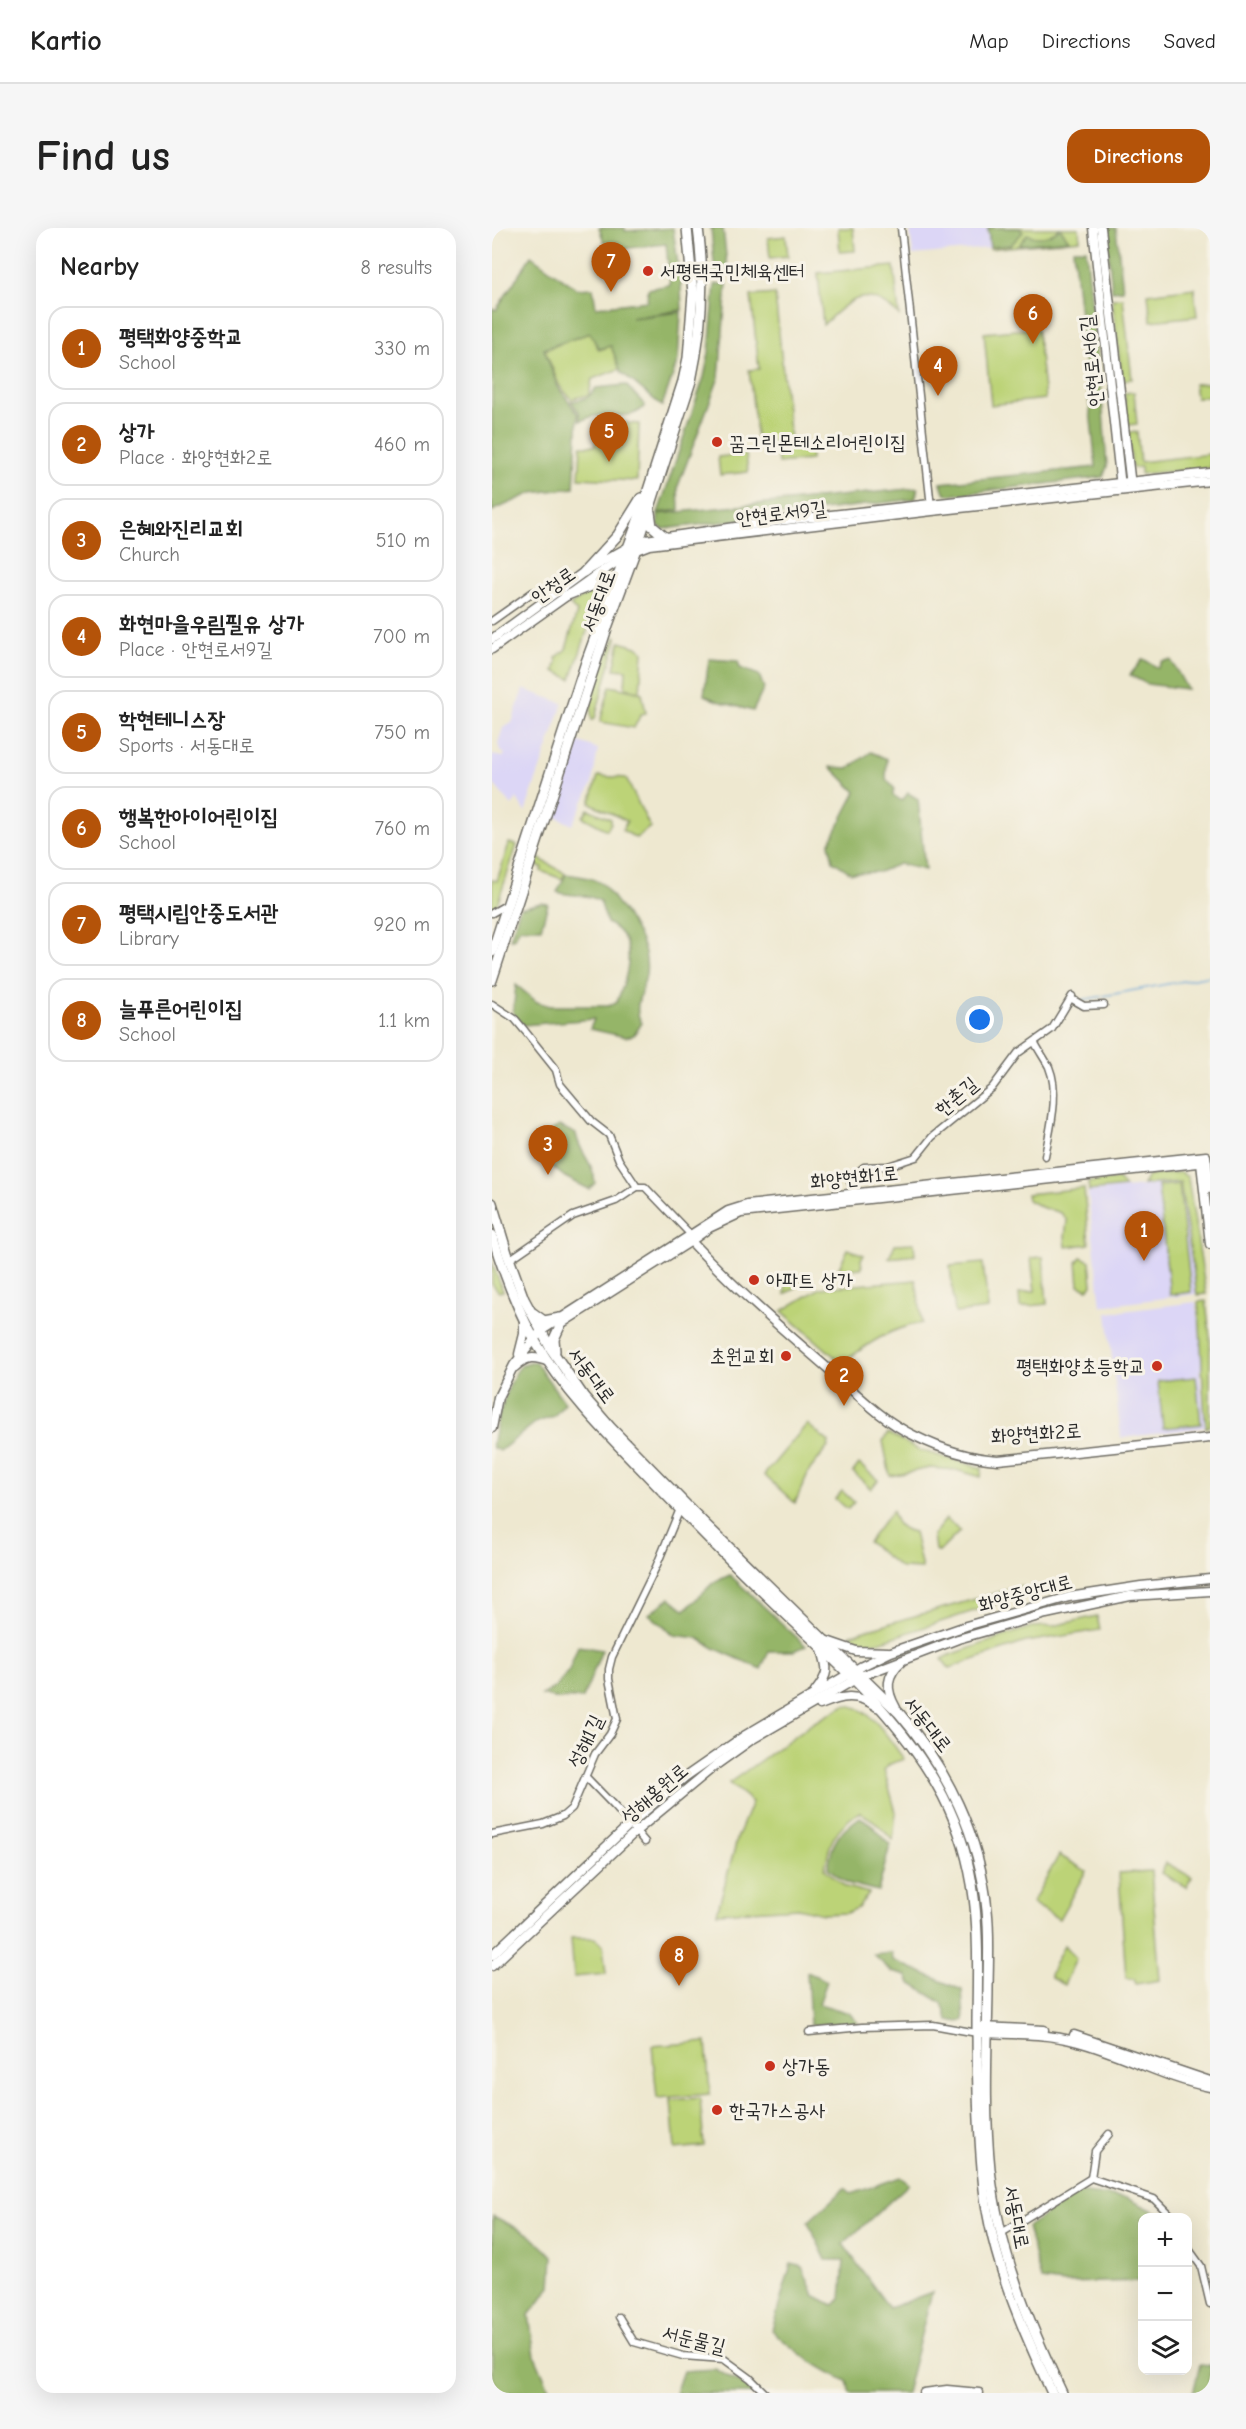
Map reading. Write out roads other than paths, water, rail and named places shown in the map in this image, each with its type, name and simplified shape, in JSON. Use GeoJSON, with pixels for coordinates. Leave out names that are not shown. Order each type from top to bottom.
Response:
{"type":"FeatureCollection","features":[{"type":"Feature","properties":{"kind":"main road","name":"서동대로"},"geometry":{"type":"LineString","coordinates":[[492,952],[586,662],[626,556],[635,546],[649,486],[683,381],[688,358],[693,293],[687,228]]}},
{"type":"Feature","properties":{"kind":"main road","name":"서동대로"},"geometry":{"type":"LineString","coordinates":[[492,980],[608,625],[650,508],[697,357],[702,288],[698,228]]}},
{"type":"Feature","properties":{"kind":"main road"},"geometry":{"type":"LineString","coordinates":[[584,572],[618,535],[649,486]]}},
{"type":"Feature","properties":{"kind":"main road"},"geometry":{"type":"LineString","coordinates":[[650,508],[652,526],[664,536]]}},
{"type":"Feature","properties":{"kind":"main road"},"geometry":{"type":"LineString","coordinates":[[565,596],[593,585],[600,586],[605,594],[606,608]]}},
{"type":"Feature","properties":{"kind":"main road","name":"서동대로"},"geometry":{"type":"LineString","coordinates":[[492,1203],[527,1314],[552,1359],[591,1419],[680,1509],[824,1644]]}},
{"type":"Feature","properties":{"kind":"main road","name":"서동대로"},"geometry":{"type":"LineString","coordinates":[[492,1235],[508,1295],[527,1314]]}},
{"type":"Feature","properties":{"kind":"main road"},"geometry":{"type":"LineString","coordinates":[[527,1314],[544,1321],[560,1321],[554,1339],[552,1359]]}},
{"type":"Feature","properties":{"kind":"main road","name":"서동대로"},"geometry":{"type":"LineString","coordinates":[[552,1359],[611,1428],[702,1521],[855,1675],[899,1713],[944,1775],[979,1863],[986,1901],[988,1930],[982,2030],[981,2161],[989,2219],[1005,2278],[1052,2393]]}},
{"type":"Feature","properties":{"kind":"main road","name":"서동대로"},"geometry":{"type":"LineString","coordinates":[[855,1675],[913,1748],[944,1798],[968,1858],[978,1918],[988,2149],[1000,2234],[1018,2292],[1062,2393]]}},
{"type":"Feature","properties":{"kind":"main road"},"geometry":{"type":"LineString","coordinates":[[1042,2371],[1042,2393]]}},
{"type":"Feature","properties":{"kind":"street"},"geometry":{"type":"LineString","coordinates":[[635,546],[664,536],[931,507],[901,228]]}},
{"type":"Feature","properties":{"kind":"street","name":"안현로서6길"},"geometry":{"type":"LineString","coordinates":[[1093,228],[1126,486]]}},
{"type":"Feature","properties":{"kind":"street","name":"안현로서6길"},"geometry":{"type":"LineString","coordinates":[[1101,228],[1126,486]]}},
{"type":"Feature","properties":{"kind":"street"},"geometry":{"type":"LineString","coordinates":[[1126,486],[1210,473]]}},
{"type":"Feature","properties":{"kind":"street","name":"안현로서9길"},"geometry":{"type":"LineString","coordinates":[[635,546],[931,507],[1126,486],[1210,481]]}},
{"type":"Feature","properties":{"kind":"street","name":"안청로"},"geometry":{"type":"LineString","coordinates":[[492,639],[584,572],[635,546]]}},
{"type":"Feature","properties":{"kind":"street","name":"안청로"},"geometry":{"type":"LineString","coordinates":[[492,649],[565,596],[626,556]]}},
{"type":"Feature","properties":{"kind":"street"},"geometry":{"type":"LineString","coordinates":[[492,621],[533,592]]}},
{"type":"Feature","properties":{"kind":"street"},"geometry":{"type":"LineString","coordinates":[[492,913],[506,905]]}},
{"type":"Feature","properties":{"kind":"street","name":"한촌길"},"geometry":{"type":"LineString","coordinates":[[856,1194],[850,1181],[854,1174],[864,1167],[888,1166],[916,1157],[933,1137],[992,1088],[1018,1053],[1052,1029],[1072,998],[1084,1006],[1104,1005]]}},
{"type":"Feature","properties":{"kind":"street"},"geometry":{"type":"LineString","coordinates":[[492,1004],[515,1019],[556,1070],[560,1084],[591,1120],[609,1135],[619,1160],[637,1187]]}},
{"type":"Feature","properties":{"kind":"street"},"geometry":{"type":"LineString","coordinates":[[1035,1043],[1049,1068],[1053,1083],[1053,1106],[1045,1156]]}},
{"type":"Feature","properties":{"kind":"street"},"geometry":{"type":"LineString","coordinates":[[1204,1159],[1210,1188]]}},
{"type":"Feature","properties":{"kind":"street"},"geometry":{"type":"LineString","coordinates":[[1204,1159],[1210,1244]]}},
{"type":"Feature","properties":{"kind":"street","name":"화양현화1로"},"geometry":{"type":"LineString","coordinates":[[691,1238],[728,1211],[747,1205],[1204,1159]]}},
{"type":"Feature","properties":{"kind":"street","name":"화양현화1로"},"geometry":{"type":"LineString","coordinates":[[515,1363],[539,1337],[560,1321],[691,1238],[741,1213],[1204,1159]]}},
{"type":"Feature","properties":{"kind":"street"},"geometry":{"type":"LineString","coordinates":[[509,1260],[573,1216],[616,1201],[637,1187],[645,1187],[691,1238]]}},
{"type":"Feature","properties":{"kind":"street","name":"화양현화2로"},"geometry":{"type":"LineString","coordinates":[[691,1238],[884,1412],[904,1425],[937,1441],[978,1453],[1003,1455],[1210,1433]]}},
{"type":"Feature","properties":{"kind":"street","name":"화양현화2로"},"geometry":{"type":"LineString","coordinates":[[691,1238],[760,1310],[878,1412],[914,1436],[948,1450],[981,1459],[999,1460],[1210,1437]]}},
{"type":"Feature","properties":{"kind":"street"},"geometry":{"type":"LineString","coordinates":[[492,1428],[498,1397],[515,1363],[524,1334],[527,1314]]}},
{"type":"Feature","properties":{"kind":"street"},"geometry":{"type":"LineString","coordinates":[[515,1363],[531,1357],[552,1359]]}},
{"type":"Feature","properties":{"kind":"street","name":"성해1길"},"geometry":{"type":"LineString","coordinates":[[492,1834],[543,1824],[563,1816],[572,1808],[595,1754],[610,1734],[617,1719],[609,1678],[612,1657],[656,1567],[680,1509]]}},
{"type":"Feature","properties":{"kind":"street","name":"화양중앙대로"},"geometry":{"type":"LineString","coordinates":[[855,1675],[891,1652],[966,1626],[1069,1597],[1210,1579]]}},
{"type":"Feature","properties":{"kind":"street","name":"화양중앙대로"},"geometry":{"type":"LineString","coordinates":[[855,1675],[904,1660],[958,1639],[1046,1614],[1130,1596],[1210,1591]]}},
{"type":"Feature","properties":{"kind":"street"},"geometry":{"type":"LineString","coordinates":[[811,1696],[827,1676],[824,1644],[856,1651],[891,1652]]}},
{"type":"Feature","properties":{"kind":"street"},"geometry":{"type":"LineString","coordinates":[[899,1713],[890,1698],[888,1683],[892,1672],[904,1660]]}},
{"type":"Feature","properties":{"kind":"street","name":"성해홍원로"},"geometry":{"type":"LineString","coordinates":[[492,1955],[712,1757],[811,1696],[855,1675]]}},
{"type":"Feature","properties":{"kind":"street","name":"성해홍원로"},"geometry":{"type":"LineString","coordinates":[[492,1966],[632,1828],[716,1765],[855,1675]]}},
{"type":"Feature","properties":{"kind":"street"},"geometry":{"type":"LineString","coordinates":[[786,1719],[847,1695],[860,1697],[881,1709]]}},
{"type":"Feature","properties":{"kind":"street"},"geometry":{"type":"LineString","coordinates":[[586,1777],[645,1842]]}},
{"type":"Feature","properties":{"kind":"street"},"geometry":{"type":"LineString","coordinates":[[809,2032],[862,2027],[933,2025],[1060,2038],[1210,2081]]}},
{"type":"Feature","properties":{"kind":"street"},"geometry":{"type":"LineString","coordinates":[[1150,2064],[1180,2079],[1210,2087]]}},
{"type":"Feature","properties":{"kind":"street"},"geometry":{"type":"LineString","coordinates":[[1000,2234],[1091,2178],[1095,2151],[1108,2134]]}},
{"type":"Feature","properties":{"kind":"street"},"geometry":{"type":"LineString","coordinates":[[1091,2178],[1154,2199],[1169,2213]]}},
{"type":"Feature","properties":{"kind":"street"},"geometry":{"type":"LineString","coordinates":[[1192,2254],[1201,2266],[1210,2304]]}},
{"type":"Feature","properties":{"kind":"street","name":"서둔물길"},"geometry":{"type":"LineString","coordinates":[[619,2317],[634,2342],[683,2356],[723,2359],[750,2378],[765,2393]]}},
{"type":"Feature","properties":{"kind":"street"},"geometry":{"type":"LineString","coordinates":[[924,2393],[932,2390],[979,2393]]}},
{"type":"Feature","properties":{"kind":"waterway"},"geometry":{"type":"LineString","coordinates":[[1082,1000],[1210,976]]}},
{"type":"Feature","properties":{"kind":"place","name":"서평택국민체육센터"},"geometry":{"type":"Point","coordinates":[648,271]}},
{"type":"Feature","properties":{"kind":"place","name":"평택시립안중도서관"},"geometry":{"type":"Point","coordinates":[611,292]}},
{"type":"Feature","properties":{"kind":"place","name":"행복한아이어린이집"},"geometry":{"type":"Point","coordinates":[1033,344]}},
{"type":"Feature","properties":{"kind":"place","name":"화현마을우림필유 상가"},"geometry":{"type":"Point","coordinates":[938,396]}},
{"type":"Feature","properties":{"kind":"place","name":"꿈그린몬테소리어린이집"},"geometry":{"type":"Point","coordinates":[717,442]}},
{"type":"Feature","properties":{"kind":"place","name":"학현테니스장"},"geometry":{"type":"Point","coordinates":[609,462]}},
{"type":"Feature","properties":{"kind":"place","name":"은혜와진리교회"},"geometry":{"type":"Point","coordinates":[548,1175]}},
{"type":"Feature","properties":{"kind":"place","name":"평택화양중학교"},"geometry":{"type":"Point","coordinates":[1144,1261]}},
{"type":"Feature","properties":{"kind":"place","name":"아파트 상가"},"geometry":{"type":"Point","coordinates":[754,1280]}},
{"type":"Feature","properties":{"kind":"place","name":"초원교회"},"geometry":{"type":"Point","coordinates":[786,1356]}},
{"type":"Feature","properties":{"kind":"place","name":"평택화양초등학교"},"geometry":{"type":"Point","coordinates":[1157,1366]}},
{"type":"Feature","properties":{"kind":"place","name":"상가"},"geometry":{"type":"Point","coordinates":[844,1406]}},
{"type":"Feature","properties":{"kind":"place","name":"늘푸른어린이집"},"geometry":{"type":"Point","coordinates":[679,1986]}},
{"type":"Feature","properties":{"kind":"place","name":"상가동"},"geometry":{"type":"Point","coordinates":[770,2066]}},
{"type":"Feature","properties":{"kind":"place","name":"한국가스공사"},"geometry":{"type":"Point","coordinates":[717,2110]}}]}
